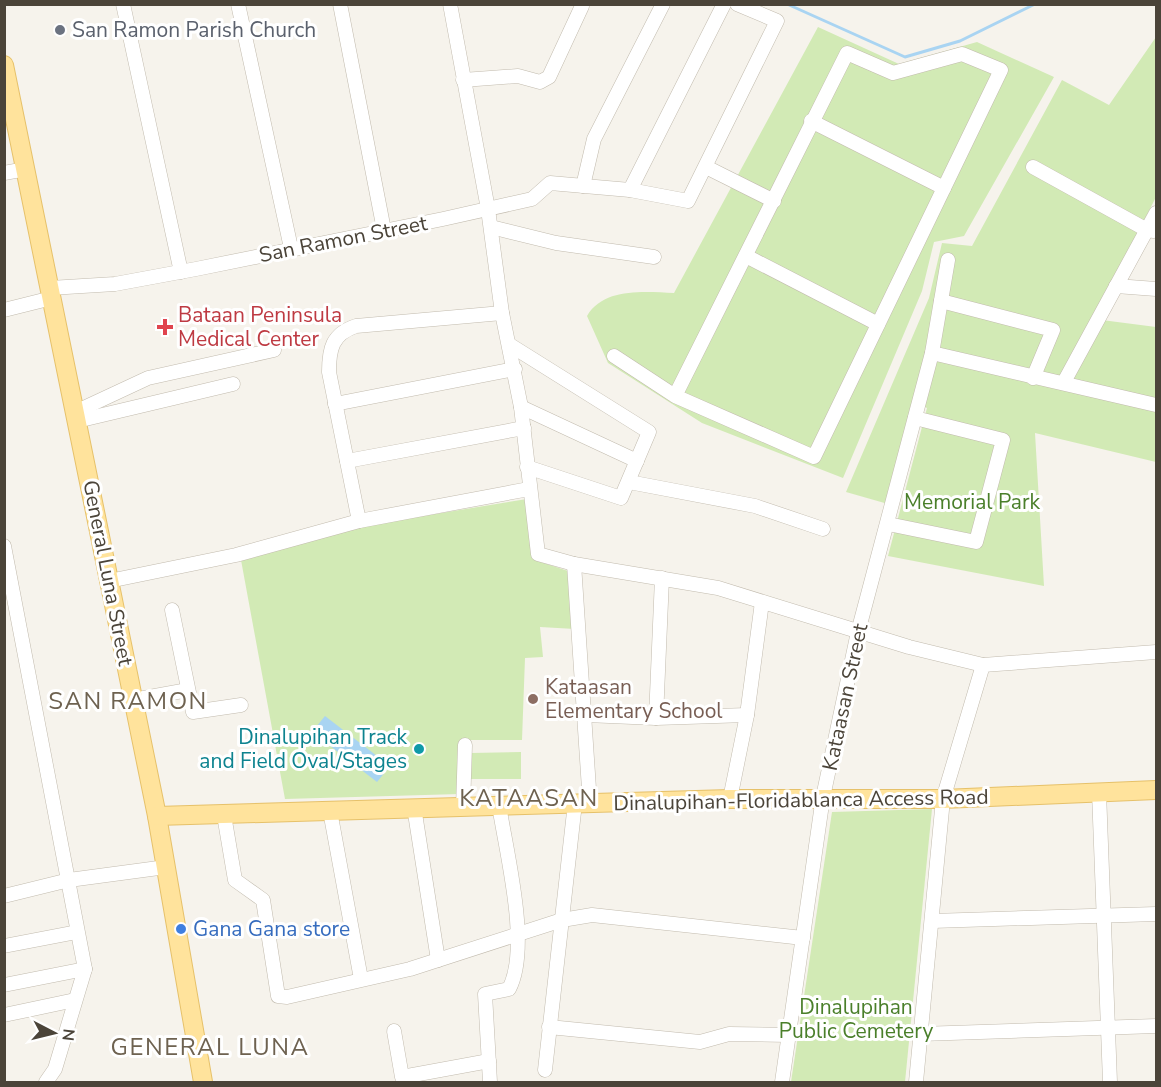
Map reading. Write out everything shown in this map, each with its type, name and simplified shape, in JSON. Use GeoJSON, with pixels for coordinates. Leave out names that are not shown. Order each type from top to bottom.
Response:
{"type":"FeatureCollection","features":[{"type":"Feature","properties":{"kind":"main road","name":"General Luna Street"},"geometry":{"type":"LineString","coordinates":[[4,65],[157,816],[203,1083]]}},
{"type":"Feature","properties":{"kind":"main road","name":"Dinalupihan-Floridablanca Access Road"},"geometry":{"type":"LineString","coordinates":[[157,816],[730,799],[823,797],[943,799],[1156,790]]}},
{"type":"Feature","properties":{"kind":"street"},"geometry":{"type":"LineString","coordinates":[[123,4],[181,272]]}},
{"type":"Feature","properties":{"kind":"street"},"geometry":{"type":"LineString","coordinates":[[238,4],[291,248]]}},
{"type":"Feature","properties":{"kind":"street"},"geometry":{"type":"LineString","coordinates":[[340,4],[384,230]]}},
{"type":"Feature","properties":{"kind":"street"},"geometry":{"type":"LineString","coordinates":[[450,4],[488,209],[502,312],[521,407],[538,554],[574,564],[718,588],[858,632],[982,665],[1156,652]]}},
{"type":"Feature","properties":{"kind":"street"},"geometry":{"type":"LineString","coordinates":[[583,186],[594,140],[663,4]]}},
{"type":"Feature","properties":{"kind":"street"},"geometry":{"type":"LineString","coordinates":[[630,190],[724,4]]}},
{"type":"Feature","properties":{"kind":"street"},"geometry":{"type":"LineString","coordinates":[[737,4],[777,21],[705,167],[774,201]]}},
{"type":"Feature","properties":{"kind":"street"},"geometry":{"type":"LineString","coordinates":[[463,80],[518,76],[540,82],[549,77],[582,6]]}},
{"type":"Feature","properties":{"kind":"street"},"geometry":{"type":"LineString","coordinates":[[614,356],[675,396],[814,457],[1001,70],[962,54],[893,73],[847,53],[675,396]]}},
{"type":"Feature","properties":{"kind":"street"},"geometry":{"type":"LineString","coordinates":[[811,121],[944,188]]}},
{"type":"Feature","properties":{"kind":"street","name":"San Ramon Street"},"geometry":{"type":"LineString","coordinates":[[4,310],[51,293],[181,272],[532,199],[550,183],[630,190],[688,201],[705,167]]}},
{"type":"Feature","properties":{"kind":"street"},"geometry":{"type":"LineString","coordinates":[[1033,167],[1152,231]]}},
{"type":"Feature","properties":{"kind":"street"},"geometry":{"type":"LineString","coordinates":[[4,173],[26,169]]}},
{"type":"Feature","properties":{"kind":"street"},"geometry":{"type":"LineString","coordinates":[[1064,382],[1116,286],[1152,231],[1156,213]]}},
{"type":"Feature","properties":{"kind":"street"},"geometry":{"type":"LineString","coordinates":[[491,227],[556,243],[654,256]]}},
{"type":"Feature","properties":{"kind":"street"},"geometry":{"type":"LineString","coordinates":[[746,256],[878,324]]}},
{"type":"Feature","properties":{"kind":"street","name":"Kataasan Street"},"geometry":{"type":"LineString","coordinates":[[782,1083],[823,797],[858,632],[932,353],[948,260]]}},
{"type":"Feature","properties":{"kind":"street"},"geometry":{"type":"LineString","coordinates":[[1116,286],[1156,289]]}},
{"type":"Feature","properties":{"kind":"street"},"geometry":{"type":"LineString","coordinates":[[941,301],[1053,330],[1033,378]]}},
{"type":"Feature","properties":{"kind":"street"},"geometry":{"type":"LineString","coordinates":[[359,521],[328,372],[329,351],[335,338],[343,330],[356,326],[502,312]]}},
{"type":"Feature","properties":{"kind":"street"},"geometry":{"type":"LineString","coordinates":[[510,345],[649,432],[621,498],[527,467]]}},
{"type":"Feature","properties":{"kind":"street"},"geometry":{"type":"LineString","coordinates":[[76,416],[148,378],[274,350]]}},
{"type":"Feature","properties":{"kind":"street"},"geometry":{"type":"LineString","coordinates":[[932,353],[1156,405]]}},
{"type":"Feature","properties":{"kind":"street"},"geometry":{"type":"LineString","coordinates":[[335,404],[514,369]]}},
{"type":"Feature","properties":{"kind":"street"},"geometry":{"type":"LineString","coordinates":[[76,416],[233,384]]}},
{"type":"Feature","properties":{"kind":"street"},"geometry":{"type":"LineString","coordinates":[[521,407],[637,461]]}},
{"type":"Feature","properties":{"kind":"street"},"geometry":{"type":"LineString","coordinates":[[888,524],[976,542],[1003,440],[915,418]]}},
{"type":"Feature","properties":{"kind":"street"},"geometry":{"type":"LineString","coordinates":[[347,461],[524,428]]}},
{"type":"Feature","properties":{"kind":"street"},"geometry":{"type":"LineString","coordinates":[[629,482],[756,507],[823,529]]}},
{"type":"Feature","properties":{"kind":"street"},"geometry":{"type":"LineString","coordinates":[[109,581],[236,555],[359,521],[529,489]]}},
{"type":"Feature","properties":{"kind":"street"},"geometry":{"type":"LineString","coordinates":[[4,546],[69,880],[84,969],[55,1069],[46,1083]]}},
{"type":"Feature","properties":{"kind":"street"},"geometry":{"type":"LineString","coordinates":[[545,1070],[562,920],[583,804],[586,715],[574,564]]}},
{"type":"Feature","properties":{"kind":"street"},"geometry":{"type":"LineString","coordinates":[[656,718],[662,578]]}},
{"type":"Feature","properties":{"kind":"street"},"geometry":{"type":"LineString","coordinates":[[730,799],[747,715],[762,602]]}},
{"type":"Feature","properties":{"kind":"street"},"geometry":{"type":"LineString","coordinates":[[172,610],[193,712],[241,705]]}},
{"type":"Feature","properties":{"kind":"street"},"geometry":{"type":"LineString","coordinates":[[916,1083],[943,799],[982,665]]}},
{"type":"Feature","properties":{"kind":"street"},"geometry":{"type":"LineString","coordinates":[[133,700],[188,690]]}},
{"type":"Feature","properties":{"kind":"street"},"geometry":{"type":"LineString","coordinates":[[586,715],[656,718],[747,715]]}},
{"type":"Feature","properties":{"kind":"street"},"geometry":{"type":"LineString","coordinates":[[463,808],[465,745]]}},
{"type":"Feature","properties":{"kind":"street"},"geometry":{"type":"LineString","coordinates":[[1099,792],[1110,1083]]}},
{"type":"Feature","properties":{"kind":"street"},"geometry":{"type":"LineString","coordinates":[[490,1083],[485,994],[509,989],[516,973],[519,935],[499,805]]}},
{"type":"Feature","properties":{"kind":"street"},"geometry":{"type":"LineString","coordinates":[[414,807],[438,960]]}},
{"type":"Feature","properties":{"kind":"street"},"geometry":{"type":"LineString","coordinates":[[330,811],[361,979]]}},
{"type":"Feature","properties":{"kind":"street"},"geometry":{"type":"LineString","coordinates":[[224,815],[235,880],[263,900],[278,996],[438,960],[562,920],[592,915],[803,938]]}},
{"type":"Feature","properties":{"kind":"street"},"geometry":{"type":"LineString","coordinates":[[4,896],[69,880],[166,867]]}},
{"type":"Feature","properties":{"kind":"street"},"geometry":{"type":"LineString","coordinates":[[932,921],[1156,914]]}},
{"type":"Feature","properties":{"kind":"street"},"geometry":{"type":"LineString","coordinates":[[4,946],[77,932]]}},
{"type":"Feature","properties":{"kind":"street"},"geometry":{"type":"LineString","coordinates":[[4,985],[84,969]]}},
{"type":"Feature","properties":{"kind":"street"},"geometry":{"type":"LineString","coordinates":[[4,1015],[75,1000]]}},
{"type":"Feature","properties":{"kind":"street"},"geometry":{"type":"LineString","coordinates":[[920,1034],[1156,1026]]}},
{"type":"Feature","properties":{"kind":"street"},"geometry":{"type":"LineString","coordinates":[[549,1027],[700,1042],[729,1034],[788,1035]]}},
{"type":"Feature","properties":{"kind":"street"},"geometry":{"type":"LineString","coordinates":[[394,1031],[402,1077],[489,1061]]}},
{"type":"Feature","properties":{"kind":"green space"},"geometry":{"type":"Polygon","coordinates":[[[818,27],[899,64],[977,42],[1054,77],[964,236],[934,242],[922,291],[843,478],[702,423],[608,363],[587,316],[594,307],[614,296],[638,292],[674,293],[818,27]]]}},
{"type":"Feature","properties":{"kind":"green space","name":"Memorial Park"},"geometry":{"type":"Polygon","coordinates":[[[1156,37],[1156,197],[1094,319],[1156,327],[1156,462],[1035,433],[1044,586],[888,556],[927,408],[923,406],[895,506],[846,492],[929,298],[942,243],[972,246],[1062,80],[1109,105],[1156,37]]]}},
{"type":"Feature","properties":{"kind":"green space"},"geometry":{"type":"Polygon","coordinates":[[[527,499],[535,560],[571,572],[575,629],[540,627],[543,657],[525,658],[522,740],[459,740],[460,794],[285,799],[241,560],[368,525],[527,499]]]}},
{"type":"Feature","properties":{"kind":"green space"},"geometry":{"type":"Polygon","coordinates":[[[521,752],[521,779],[470,779],[470,753],[521,752]]]}},
{"type":"Feature","properties":{"kind":"green space","name":"Dinalupihan Public Cemetery"},"geometry":{"type":"Polygon","coordinates":[[[932,809],[905,1082],[791,1082],[832,812],[932,809]]]}},
{"type":"Feature","properties":{"kind":"water"},"geometry":{"type":"Polygon","coordinates":[[[325,716],[390,766],[377,782],[312,732],[325,716]]]}},
{"type":"Feature","properties":{"kind":"waterway"},"geometry":{"type":"LineString","coordinates":[[787,4],[905,57],[960,41],[1035,4]]}},
{"type":"Feature","properties":{"kind":"place","name":"San Ramon Parish Church"},"geometry":{"type":"Point","coordinates":[60,30]}},
{"type":"Feature","properties":{"kind":"place","name":"Bataan Peninsula Medical Center"},"geometry":{"type":"Point","coordinates":[165,327]}},
{"type":"Feature","properties":{"kind":"place","name":"Kataasan Elementary School"},"geometry":{"type":"Point","coordinates":[533,699]}},
{"type":"Feature","properties":{"kind":"place","name":"Dinalupihan Track and Field Oval/Stages"},"geometry":{"type":"Point","coordinates":[419,749]}},
{"type":"Feature","properties":{"kind":"place","name":"Gana Gana store"},"geometry":{"type":"Point","coordinates":[181,929]}},
{"type":"Feature","properties":{"kind":"district","name":"SAN RAMON"},"geometry":{"type":"Point","coordinates":[128,701]}},
{"type":"Feature","properties":{"kind":"district","name":"KATAASAN"},"geometry":{"type":"Point","coordinates":[529,798]}},
{"type":"Feature","properties":{"kind":"district","name":"GENERAL LUNA"},"geometry":{"type":"Point","coordinates":[210,1047]}}]}
